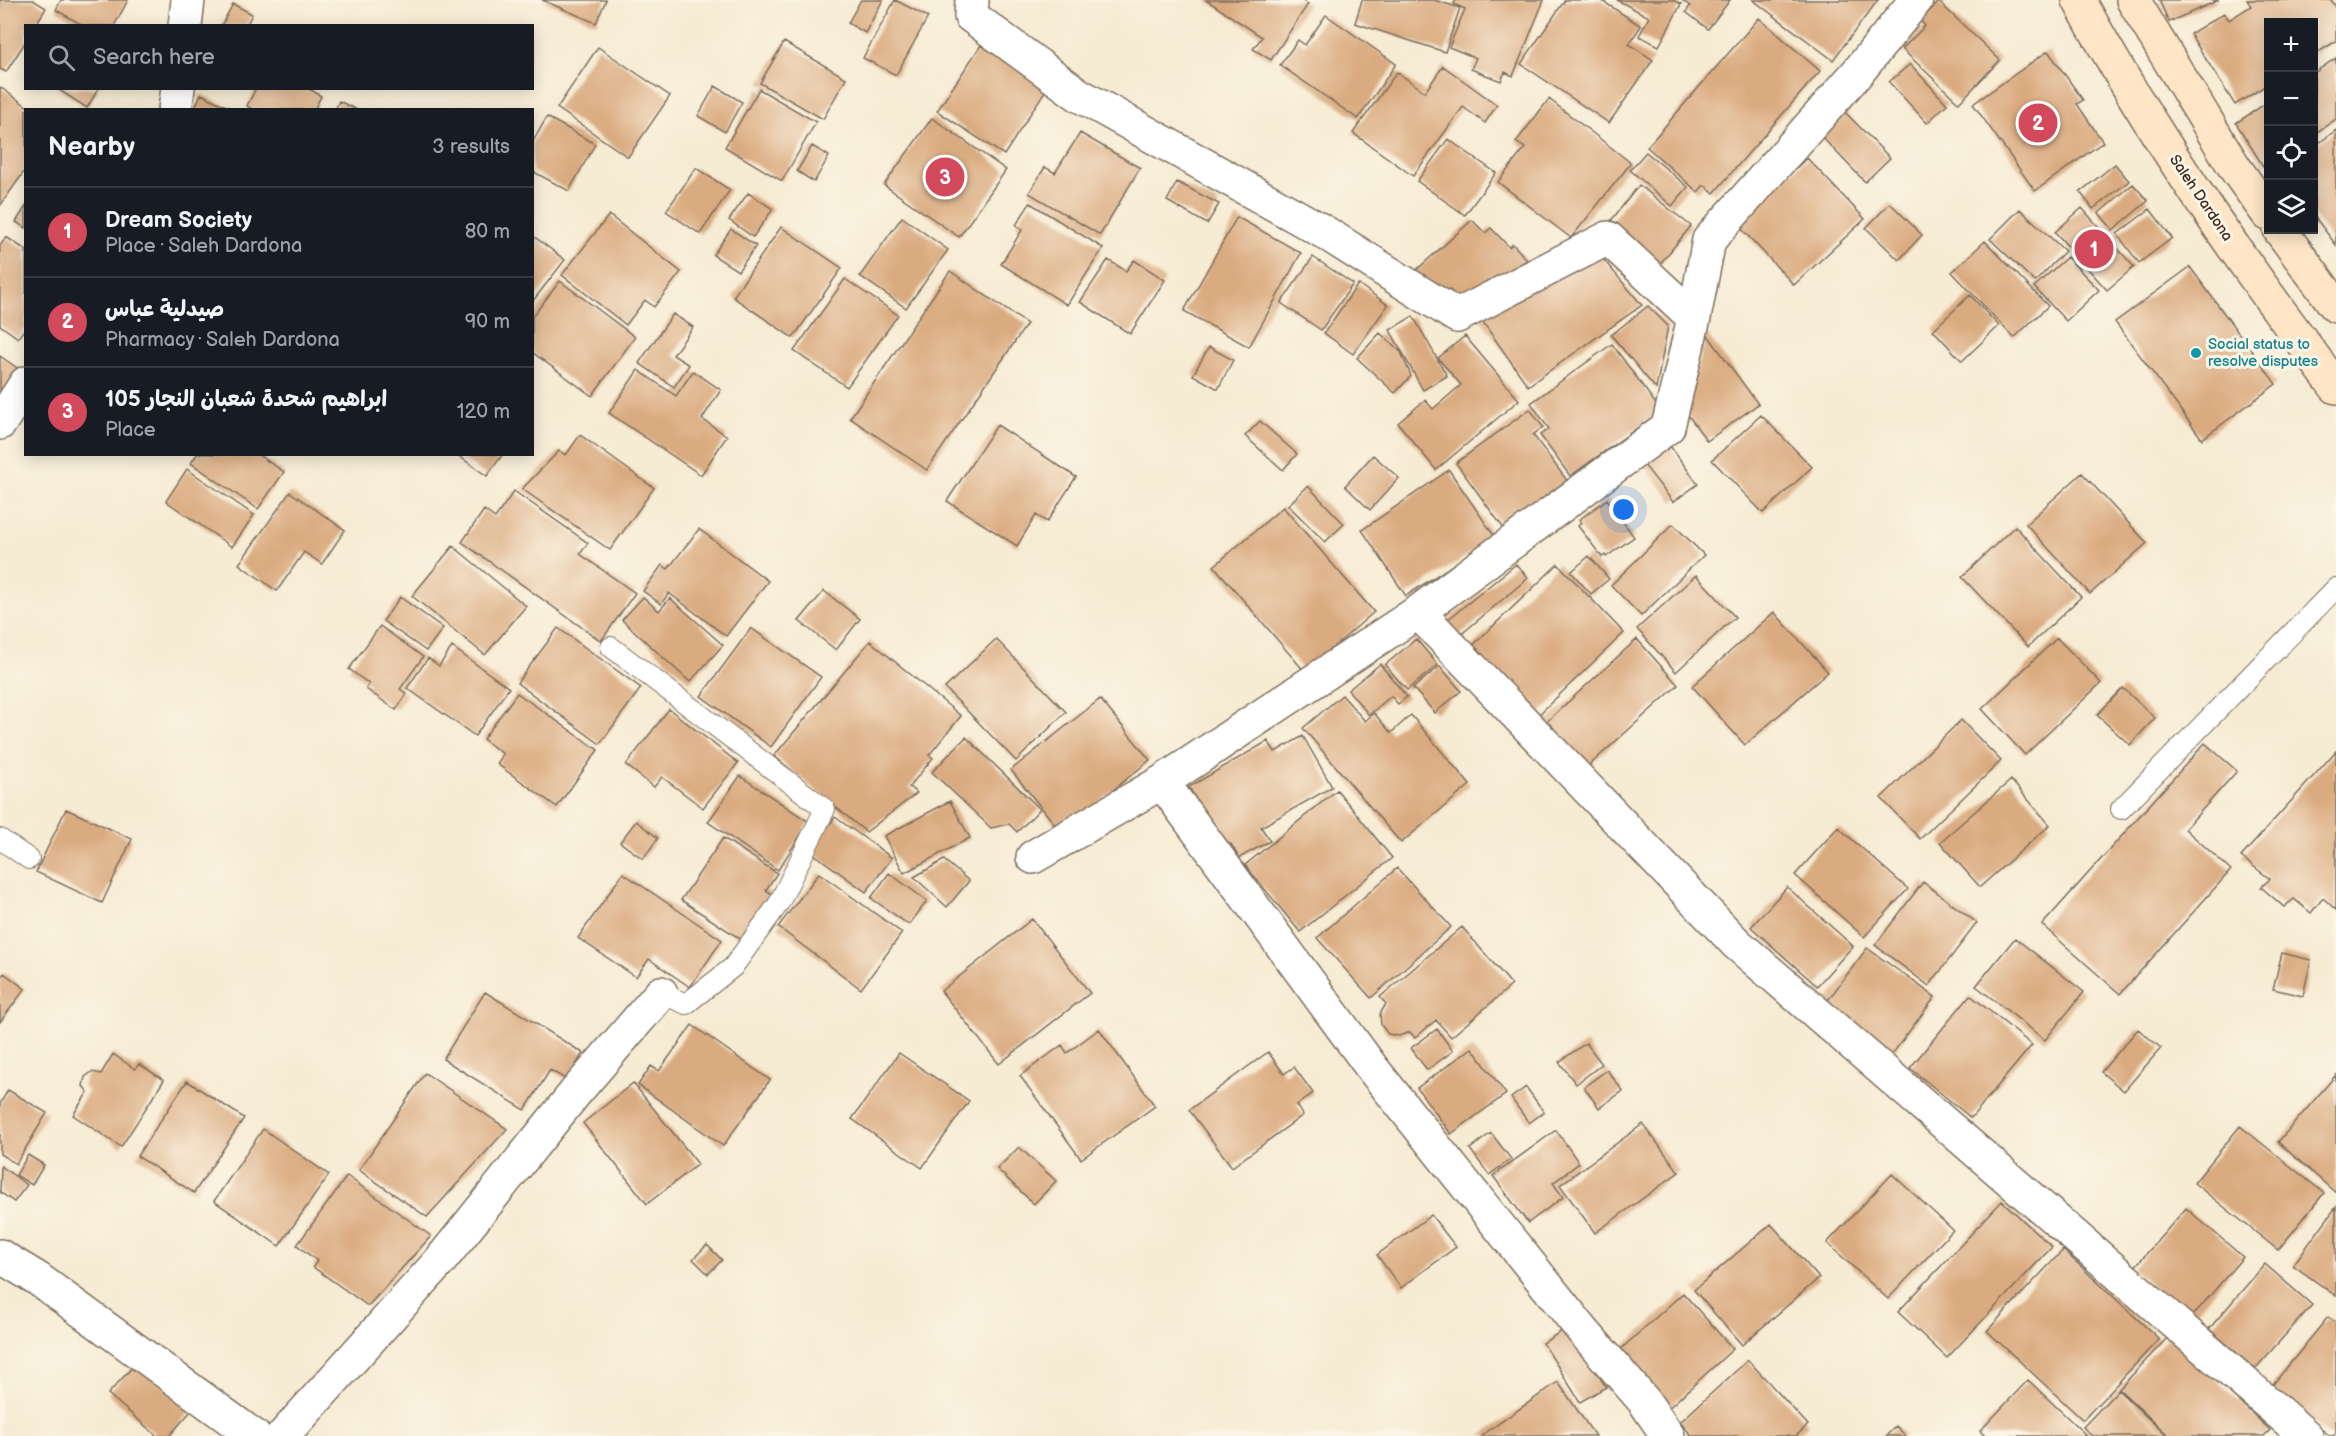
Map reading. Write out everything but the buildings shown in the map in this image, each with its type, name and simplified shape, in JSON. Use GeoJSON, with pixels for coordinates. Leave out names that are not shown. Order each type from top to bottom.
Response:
{"type":"FeatureCollection","features":[{"type":"Feature","properties":{"kind":"street"},"geometry":{"type":"LineString","coordinates":[[185,24],[188,0]]}},
{"type":"Feature","properties":{"kind":"street"},"geometry":{"type":"LineString","coordinates":[[972,0],[971,16],[1079,95],[1324,232],[1457,316],[1608,238],[1694,318]]}},
{"type":"Feature","properties":{"kind":"street"},"geometry":{"type":"LineString","coordinates":[[1033,857],[1162,782],[1418,612],[1668,427],[1694,318],[1709,240],[1858,72],[1916,0]]}},
{"type":"Feature","properties":{"kind":"street","name":"Saleh Dardona"},"geometry":{"type":"LineString","coordinates":[[2079,0],[2116,69],[2185,174],[2270,299],[2336,387]]}},
{"type":"Feature","properties":{"kind":"street"},"geometry":{"type":"LineString","coordinates":[[2133,0],[2235,168],[2264,208]]}},
{"type":"Feature","properties":{"kind":"street"},"geometry":{"type":"LineString","coordinates":[[175,108],[178,90]]}},
{"type":"Feature","properties":{"kind":"street"},"geometry":{"type":"LineString","coordinates":[[2283,234],[2336,306]]}},
{"type":"Feature","properties":{"kind":"street"},"geometry":{"type":"LineString","coordinates":[[0,423],[24,386]]}},
{"type":"Feature","properties":{"kind":"street"},"geometry":{"type":"LineString","coordinates":[[1418,612],[1737,944],[2306,1436]]}},
{"type":"Feature","properties":{"kind":"street"},"geometry":{"type":"LineString","coordinates":[[1162,782],[1372,1068],[1583,1331],[1644,1401],[1668,1436]]}},
{"type":"Feature","properties":{"kind":"street"},"geometry":{"type":"LineString","coordinates":[[283,1436],[440,1261],[575,1093],[662,993]]}},
{"type":"Feature","properties":{"kind":"street"},"geometry":{"type":"LineString","coordinates":[[0,1256],[38,1279],[254,1436]]}},
{"type":"Feature","properties":{"kind":"lane"},"geometry":{"type":"LineString","coordinates":[[2121,808],[2336,588]]}},
{"type":"Feature","properties":{"kind":"lane"},"geometry":{"type":"LineString","coordinates":[[611,647],[825,808],[779,903],[733,967],[686,1004],[662,993]]}},
{"type":"Feature","properties":{"kind":"lane"},"geometry":{"type":"LineString","coordinates":[[0,839],[29,859]]}},
{"type":"Feature","properties":{"kind":"place","name":"صيدلية عباس"},"geometry":{"type":"Point","coordinates":[2038,123]}},
{"type":"Feature","properties":{"kind":"place","name":"ابراهيم شحدة شعبان النجار 105"},"geometry":{"type":"Point","coordinates":[945,177]}},
{"type":"Feature","properties":{"kind":"place","name":"Dream Society"},"geometry":{"type":"Point","coordinates":[2094,249]}},
{"type":"Feature","properties":{"kind":"place","name":"Social status to resolve disputes"},"geometry":{"type":"Point","coordinates":[2196,353]}}]}
